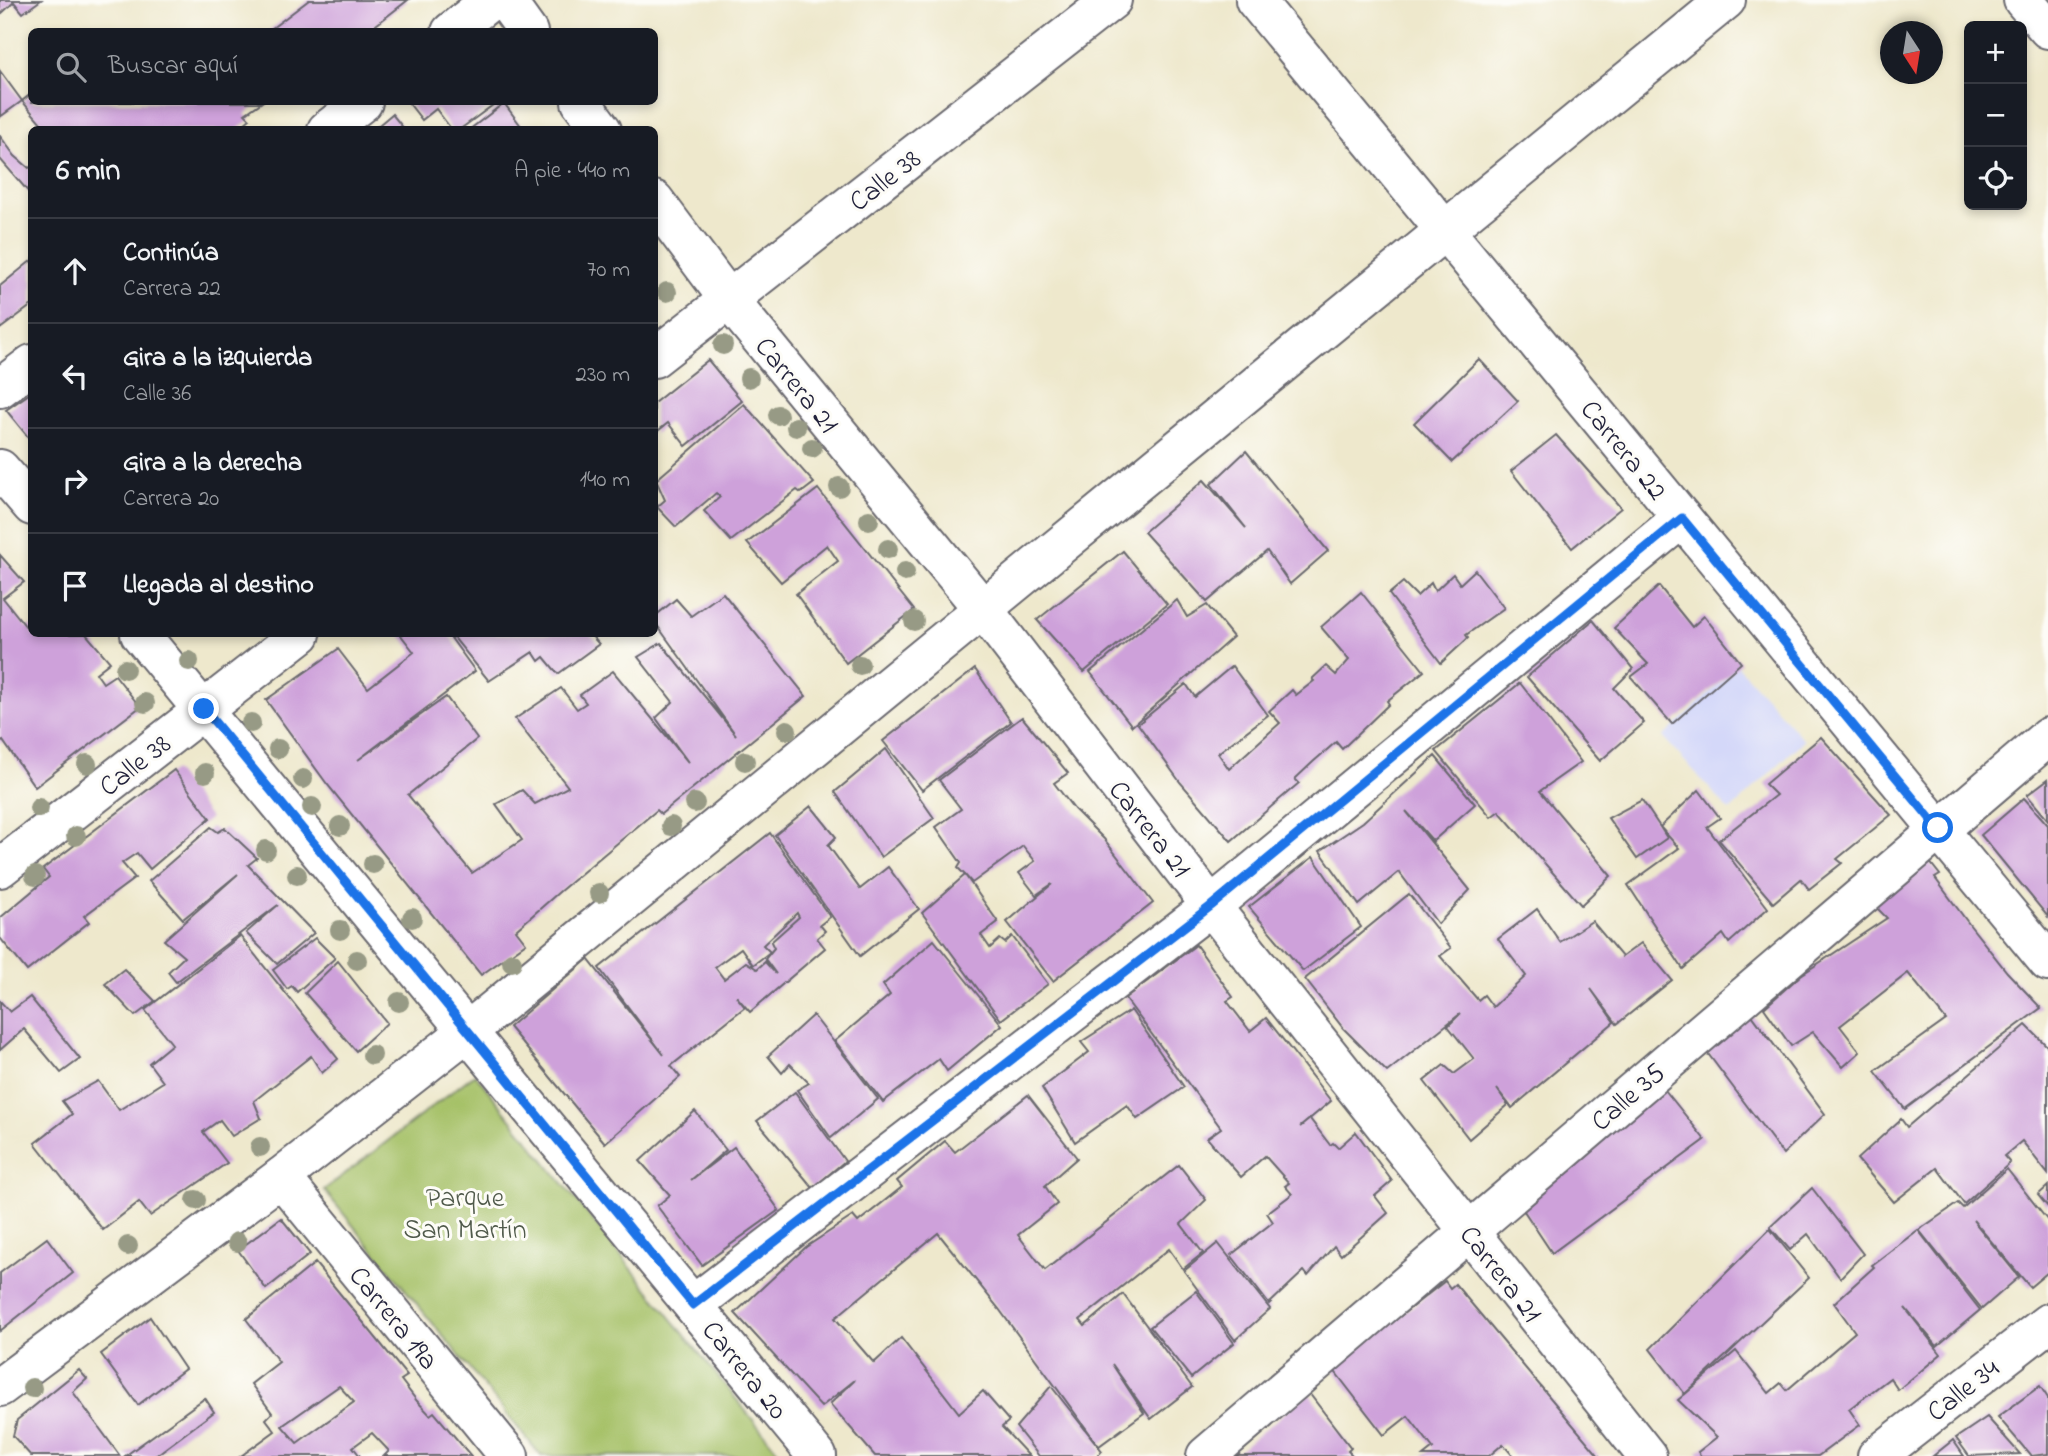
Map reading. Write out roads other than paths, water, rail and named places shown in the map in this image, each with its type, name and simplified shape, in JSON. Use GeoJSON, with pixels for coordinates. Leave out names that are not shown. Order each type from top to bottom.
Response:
{"type":"FeatureCollection","features":[{"type":"Feature","properties":{"kind":"street"},"geometry":{"type":"LineString","coordinates":[[456,28],[491,0]]}},
{"type":"Feature","properties":{"kind":"street"},"geometry":{"type":"LineString","coordinates":[[505,0],[525,28]]}},
{"type":"Feature","properties":{"kind":"street","name":"Calle 38"},"geometry":{"type":"LineString","coordinates":[[658,355],[1112,0]]}},
{"type":"Feature","properties":{"kind":"street","name":"Carrera 22"},"geometry":{"type":"LineString","coordinates":[[1255,0],[2048,962]]}},
{"type":"Feature","properties":{"kind":"street"},"geometry":{"type":"LineString","coordinates":[[0,1388],[281,1177],[468,1031],[1726,0]]}},
{"type":"Feature","properties":{"kind":"street"},"geometry":{"type":"LineString","coordinates":[[2023,0],[2048,29]]}},
{"type":"Feature","properties":{"kind":"street"},"geometry":{"type":"LineString","coordinates":[[332,126],[359,105]]}},
{"type":"Feature","properties":{"kind":"street"},"geometry":{"type":"LineString","coordinates":[[583,105],[599,126]]}},
{"type":"Feature","properties":{"kind":"street","name":"Carrera 21"},"geometry":{"type":"LineString","coordinates":[[658,205],[729,300],[983,608],[1211,906],[1647,1456]]}},
{"type":"Feature","properties":{"kind":"street"},"geometry":{"type":"LineString","coordinates":[[0,388],[28,367]]}},
{"type":"Feature","properties":{"kind":"street"},"geometry":{"type":"LineString","coordinates":[[0,469],[28,501]]}},
{"type":"Feature","properties":{"kind":"street"},"geometry":{"type":"LineString","coordinates":[[693,1305],[1211,906],[1682,518]]}},
{"type":"Feature","properties":{"kind":"street","name":"Carrera 20"},"geometry":{"type":"LineString","coordinates":[[143,637],[817,1456]]}},
{"type":"Feature","properties":{"kind":"street","name":"Calle 38"},"geometry":{"type":"LineString","coordinates":[[0,868],[297,637]]}},
{"type":"Feature","properties":{"kind":"street","name":"Calle 35"},"geometry":{"type":"LineString","coordinates":[[1206,1456],[1938,828],[2048,737]]}},
{"type":"Feature","properties":{"kind":"street","name":"Carrera 19a"},"geometry":{"type":"LineString","coordinates":[[281,1177],[509,1456]]}},
{"type":"Feature","properties":{"kind":"street","name":"Calle 34"},"geometry":{"type":"LineString","coordinates":[[1877,1456],[2048,1323]]}},
{"type":"Feature","properties":{"kind":"park label","name":"Parque San Martín"},"geometry":{"type":"Point","coordinates":[465,1212]}}]}
